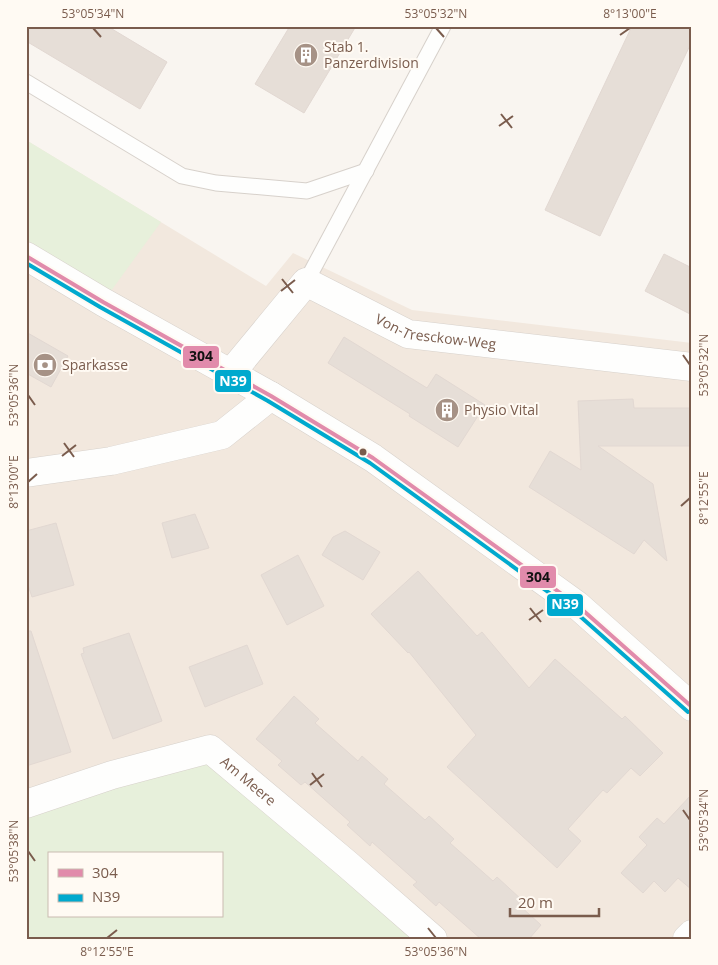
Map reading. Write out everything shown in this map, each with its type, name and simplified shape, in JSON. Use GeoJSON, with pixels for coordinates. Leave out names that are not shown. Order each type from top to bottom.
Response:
{"type":"FeatureCollection","features":[{"type":"Feature","properties":{"kind":"street"},"geometry":{"type":"LineString","coordinates":[[26,256],[103,302],[271,396],[373,458],[577,605],[692,707]]}},
{"type":"Feature","properties":{"kind":"street","name":"Von-Tresckow-Weg"},"geometry":{"type":"LineString","coordinates":[[306,282],[408,334],[692,367]]}},
{"type":"Feature","properties":{"kind":"street"},"geometry":{"type":"LineString","coordinates":[[231,373],[306,282]]}},
{"type":"Feature","properties":{"kind":"street"},"geometry":{"type":"LineString","coordinates":[[26,473],[111,461],[222,435],[271,396]]}},
{"type":"Feature","properties":{"kind":"street","name":"Am Meere"},"geometry":{"type":"LineString","coordinates":[[26,804],[112,775],[210,749],[433,939]]}},
{"type":"Feature","properties":{"kind":"street"},"geometry":{"type":"LineString","coordinates":[[687,939],[692,934]]}},
{"type":"Feature","properties":{"kind":"lane"},"geometry":{"type":"LineString","coordinates":[[306,282],[444,26]]}},
{"type":"Feature","properties":{"kind":"lane"},"geometry":{"type":"LineString","coordinates":[[26,82],[182,176],[216,183],[307,190],[366,171]]}},
{"type":"Feature","properties":{"kind":"shaded area"},"geometry":{"type":"Polygon","coordinates":[[[26,140],[266,286],[293,253],[412,310],[692,343],[692,939],[26,939],[26,140]]]}},
{"type":"Feature","properties":{"kind":"green space"},"geometry":{"type":"Polygon","coordinates":[[[26,140],[161,222],[103,302],[26,256],[26,140]]]}},
{"type":"Feature","properties":{"kind":"green space"},"geometry":{"type":"Polygon","coordinates":[[[210,749],[422,928],[407,939],[26,939],[26,804],[210,749]]]}},
{"type":"Feature","properties":{"kind":"building"},"geometry":{"type":"Polygon","coordinates":[[[26,26],[107,26],[167,62],[140,109],[26,41],[26,26]]]}},
{"type":"Feature","properties":{"kind":"building","name":"Stab 1. Panzerdivision"},"geometry":{"type":"Polygon","coordinates":[[[290,26],[356,26],[304,113],[255,84],[290,26]]]}},
{"type":"Feature","properties":{"kind":"building"},"geometry":{"type":"Polygon","coordinates":[[[632,26],[692,26],[692,41],[600,236],[545,210],[632,26]]]}},
{"type":"Feature","properties":{"kind":"building"},"geometry":{"type":"Polygon","coordinates":[[[664,254],[692,268],[692,315],[645,291],[664,254]]]}},
{"type":"Feature","properties":{"kind":"building","name":"Sparkasse"},"geometry":{"type":"Polygon","coordinates":[[[26,332],[68,356],[51,387],[26,373],[26,332]]]}},
{"type":"Feature","properties":{"kind":"building"},"geometry":{"type":"Polygon","coordinates":[[[344,337],[427,388],[436,374],[485,405],[458,447],[409,416],[410,414],[328,363],[344,337]]]}},
{"type":"Feature","properties":{"kind":"building"},"geometry":{"type":"Polygon","coordinates":[[[633,399],[634,408],[692,408],[692,446],[598,446],[653,484],[667,561],[644,540],[634,554],[529,487],[550,451],[581,470],[578,401],[633,399]]]}},
{"type":"Feature","properties":{"kind":"building"},"geometry":{"type":"Polygon","coordinates":[[[195,514],[209,548],[172,558],[162,523],[195,514]]]}},
{"type":"Feature","properties":{"kind":"building"},"geometry":{"type":"Polygon","coordinates":[[[56,523],[74,585],[32,597],[26,579],[26,531],[56,523]]]}},
{"type":"Feature","properties":{"kind":"building"},"geometry":{"type":"Polygon","coordinates":[[[345,531],[380,552],[363,580],[322,555],[333,537],[345,531]]]}},
{"type":"Feature","properties":{"kind":"building"},"geometry":{"type":"Polygon","coordinates":[[[298,555],[324,606],[287,625],[261,575],[298,555]]]}},
{"type":"Feature","properties":{"kind":"building"},"geometry":{"type":"Polygon","coordinates":[[[418,571],[477,636],[482,632],[529,688],[555,659],[622,719],[625,716],[663,753],[640,776],[631,768],[607,793],[603,790],[568,829],[581,841],[557,868],[447,767],[476,735],[409,652],[371,614],[418,571]]]}},
{"type":"Feature","properties":{"kind":"building"},"geometry":{"type":"Polygon","coordinates":[[[26,631],[31,631],[71,752],[26,766],[26,631]]]}},
{"type":"Feature","properties":{"kind":"building"},"geometry":{"type":"Polygon","coordinates":[[[129,633],[162,721],[113,739],[81,654],[84,653],[83,648],[129,633]]]}},
{"type":"Feature","properties":{"kind":"building"},"geometry":{"type":"Polygon","coordinates":[[[247,645],[263,684],[205,707],[189,667],[247,645]]]}},
{"type":"Feature","properties":{"kind":"building"},"geometry":{"type":"Polygon","coordinates":[[[294,696],[319,719],[315,723],[358,761],[362,756],[388,779],[384,784],[425,820],[429,816],[454,839],[450,843],[493,881],[497,877],[522,900],[518,904],[541,925],[529,939],[481,939],[439,902],[436,906],[413,885],[417,882],[372,842],[370,846],[347,825],[350,822],[305,782],[301,785],[278,765],[282,761],[256,739],[294,696]]]}},
{"type":"Feature","properties":{"kind":"building"},"geometry":{"type":"Polygon","coordinates":[[[692,794],[692,890],[678,878],[665,892],[654,881],[643,893],[621,873],[647,845],[639,837],[657,818],[664,824],[692,794]]]}},
{"type":"Feature","properties":{"kind":"transit line","name":"304"},"geometry":{"type":"LineString","coordinates":[[26,256],[103,302],[271,396],[373,458],[577,605],[692,707]]}},
{"type":"Feature","properties":{"kind":"transit line","name":"N39"},"geometry":{"type":"LineString","coordinates":[[26,263],[100,307],[268,401],[370,463],[573,610],[688,712]]}},
{"type":"Feature","properties":{"kind":"place","name":"Stab 1. Panzerdivision"},"geometry":{"type":"Point","coordinates":[306,55]}},
{"type":"Feature","properties":{"kind":"place","name":"Sparkasse"},"geometry":{"type":"Point","coordinates":[45,365]}},
{"type":"Feature","properties":{"kind":"place","name":"Physio Vital"},"geometry":{"type":"Point","coordinates":[447,410]}}]}
